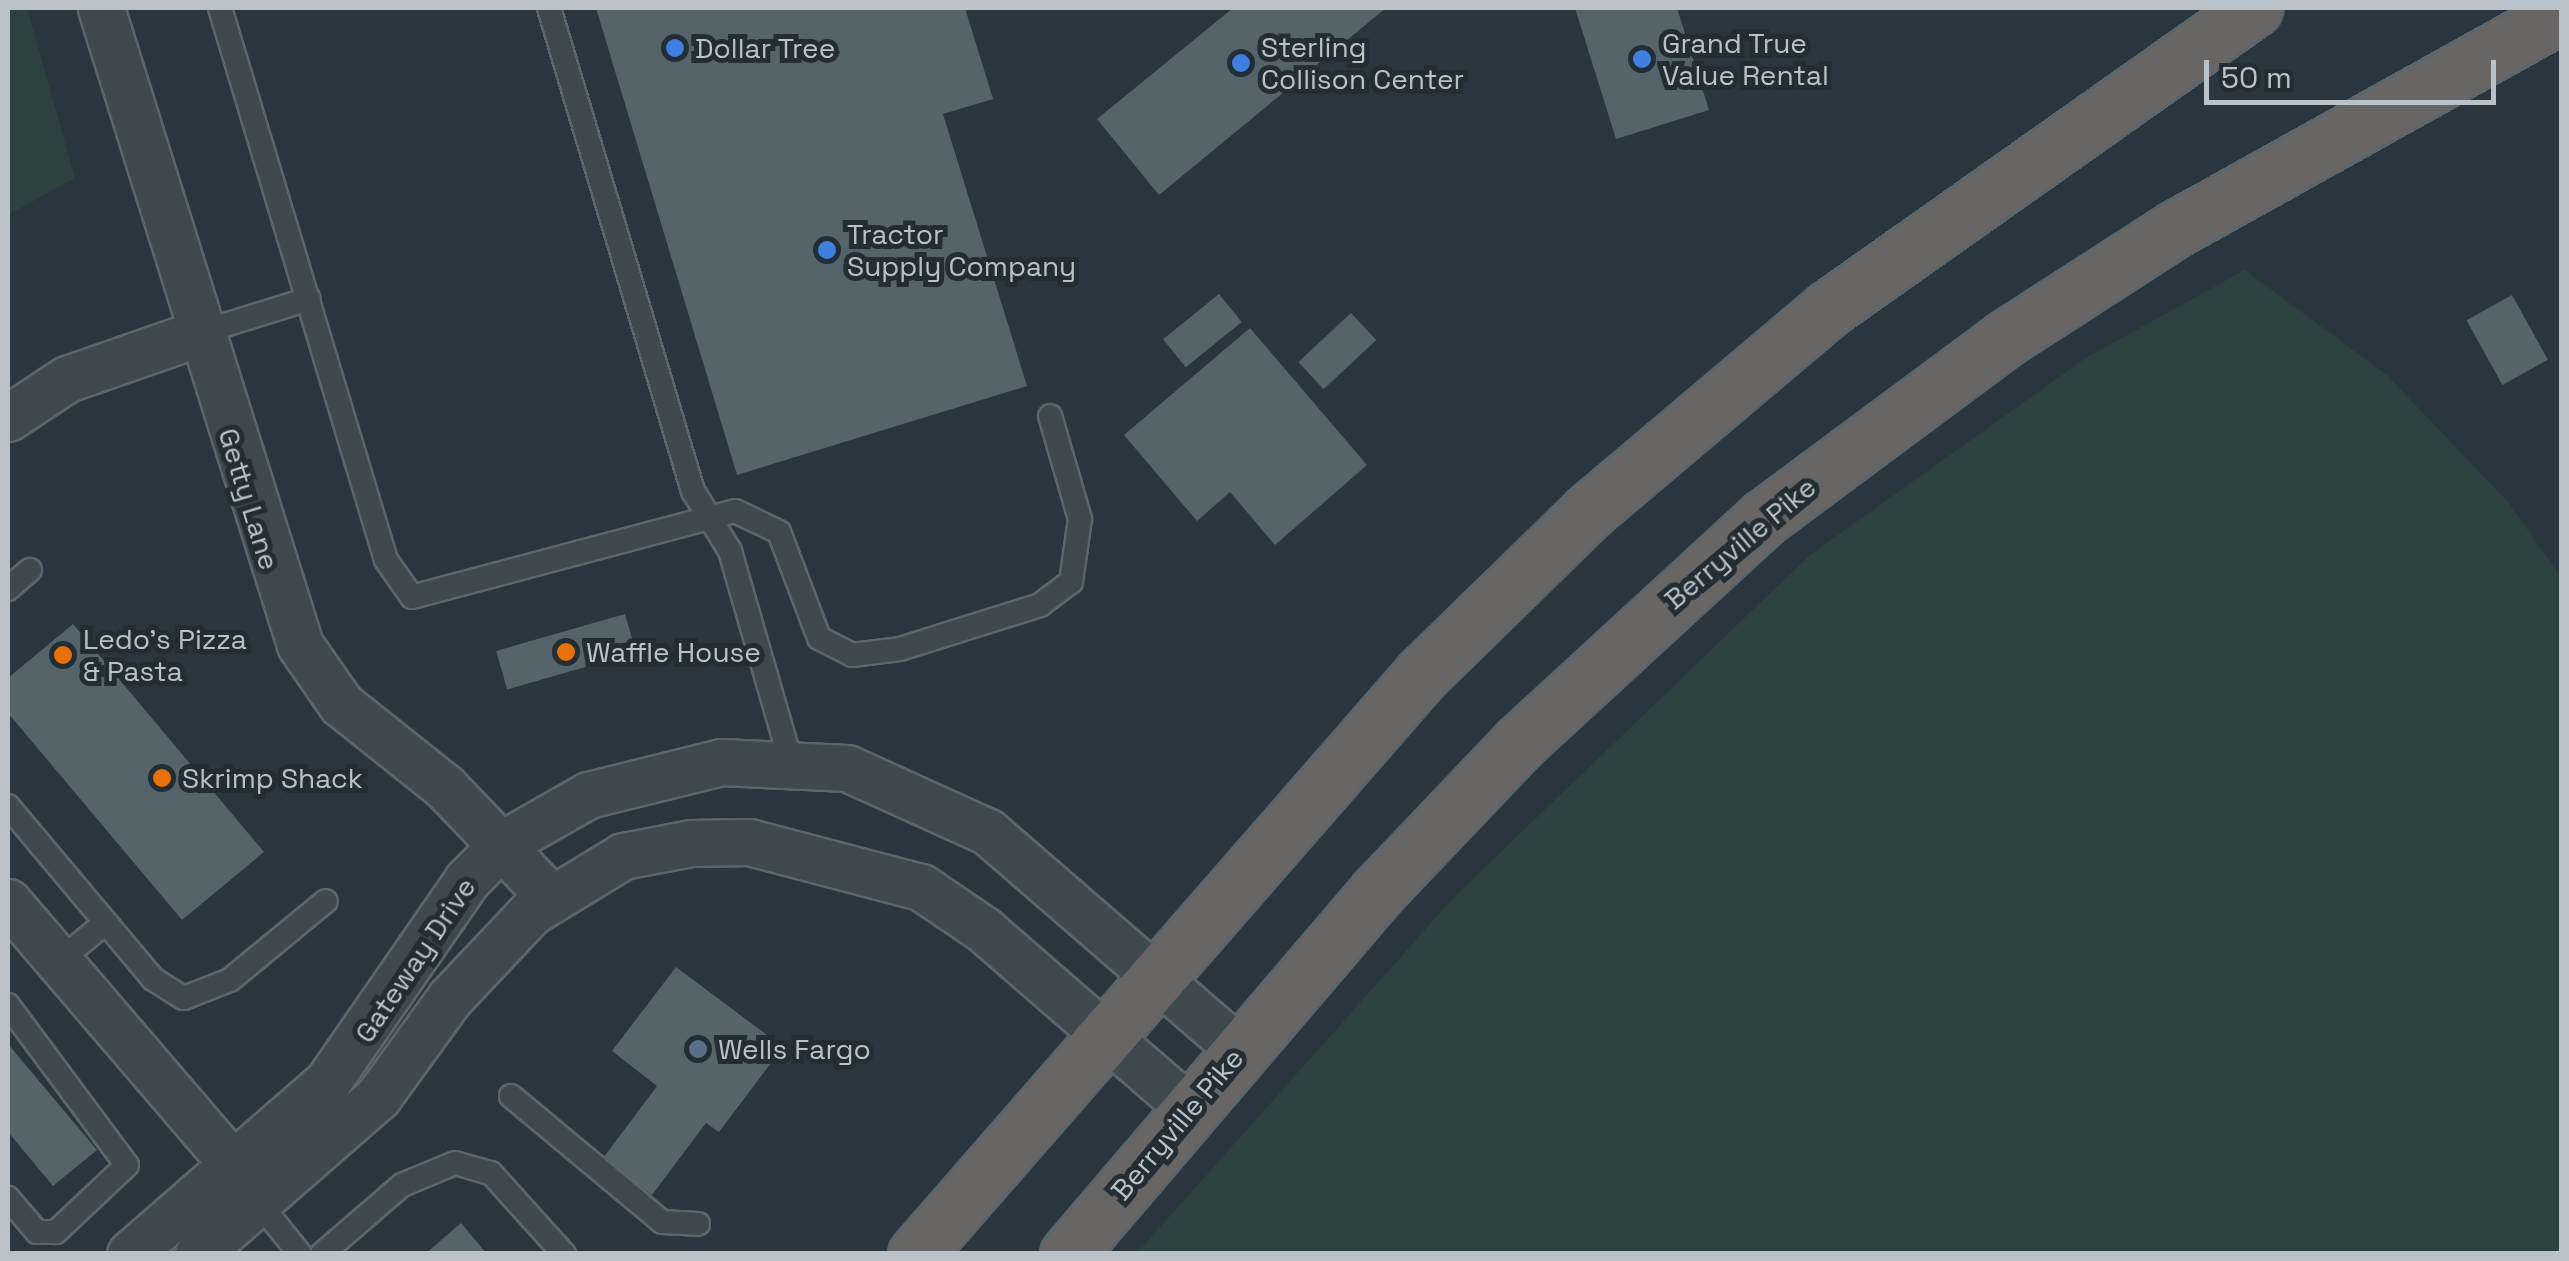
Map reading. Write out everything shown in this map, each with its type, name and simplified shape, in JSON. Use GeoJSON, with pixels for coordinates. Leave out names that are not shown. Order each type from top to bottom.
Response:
{"type":"FeatureCollection","features":[{"type":"Feature","properties":{"kind":"highway"},"geometry":{"type":"LineString","coordinates":[[916,1254],[1422,674],[1705,408],[1987,190],[2254,8]]}},
{"type":"Feature","properties":{"kind":"highway","name":"Berryville Pike"},"geometry":{"type":"LineString","coordinates":[[1068,1254],[1240,1050],[1519,744],[1765,517],[2006,338],[2175,229],[2562,14]]}},
{"type":"Feature","properties":{"kind":"street","name":"Getty Lane"},"geometry":{"type":"LineString","coordinates":[[101,8],[285,614],[309,659],[373,736],[504,843],[551,898]]}},
{"type":"Feature","properties":{"kind":"street"},"geometry":{"type":"LineString","coordinates":[[8,418],[66,380],[199,333]]}},
{"type":"Feature","properties":{"kind":"street","name":"Gateway Drive"},"geometry":{"type":"LineString","coordinates":[[198,1254],[247,1185],[363,1040],[466,880],[504,843],[588,795],[650,776],[721,762],[846,768],[988,832],[1240,1050]]}},
{"type":"Feature","properties":{"kind":"street","name":"Gateway Drive"},"geometry":{"type":"LineString","coordinates":[[130,1254],[247,1185],[378,1097],[450,998],[551,898],[624,856],[691,843],[749,842],[826,858],[920,887],[1106,1032],[1190,1110]]}},
{"type":"Feature","properties":{"kind":"street"},"geometry":{"type":"LineString","coordinates":[[13,921],[58,963],[247,1185]]}},
{"type":"Feature","properties":{"kind":"lane"},"geometry":{"type":"LineString","coordinates":[[221,8],[386,560],[412,597],[735,510],[779,532],[819,638],[852,655],[900,649],[1040,605],[1071,582],[1080,519],[1050,416]]}},
{"type":"Feature","properties":{"kind":"lane"},"geometry":{"type":"LineString","coordinates":[[549,8],[708,517],[730,551],[791,763]]}},
{"type":"Feature","properties":{"kind":"lane"},"geometry":{"type":"LineString","coordinates":[[199,333],[309,299]]}},
{"type":"Feature","properties":{"kind":"lane"},"geometry":{"type":"LineString","coordinates":[[8,589],[30,570]]}},
{"type":"Feature","properties":{"kind":"lane"},"geometry":{"type":"LineString","coordinates":[[8,806],[153,979],[184,998],[230,980],[326,901]]}},
{"type":"Feature","properties":{"kind":"lane"},"geometry":{"type":"LineString","coordinates":[[58,963],[105,923]]}},
{"type":"Feature","properties":{"kind":"lane"},"geometry":{"type":"LineString","coordinates":[[8,1004],[128,1165],[56,1232],[37,1232],[8,1198]]}},
{"type":"Feature","properties":{"kind":"lane"},"geometry":{"type":"LineString","coordinates":[[511,1096],[662,1222],[698,1224]]}},
{"type":"Feature","properties":{"kind":"lane"},"geometry":{"type":"LineString","coordinates":[[322,1254],[402,1185],[455,1163],[491,1173],[564,1254]]}},
{"type":"Feature","properties":{"kind":"lane"},"geometry":{"type":"LineString","coordinates":[[247,1185],[300,1254]]}},
{"type":"Feature","properties":{"kind":"green space"},"geometry":{"type":"Polygon","coordinates":[[[8,8],[27,8],[75,178],[8,215],[8,8]]]}},
{"type":"Feature","properties":{"kind":"green space"},"geometry":{"type":"Polygon","coordinates":[[[2245,270],[2388,376],[2508,502],[2561,577],[2561,1253],[1137,1253],[1455,896],[1810,555],[2087,357],[2245,270]]]}},
{"type":"Feature","properties":{"kind":"building","name":"Tractor Supply Company"},"geometry":{"type":"Polygon","coordinates":[[[596,8],[965,8],[993,99],[943,114],[1027,386],[737,475],[596,8]]]}},
{"type":"Feature","properties":{"kind":"building","name":"Sterling Collison Center"},"geometry":{"type":"Polygon","coordinates":[[[1233,8],[1386,8],[1159,195],[1097,119],[1233,8]]]}},
{"type":"Feature","properties":{"kind":"building","name":"Grand True Value Rental"},"geometry":{"type":"Polygon","coordinates":[[[1575,8],[1677,8],[1709,110],[1616,139],[1575,8]]]}},
{"type":"Feature","properties":{"kind":"building"},"geometry":{"type":"Polygon","coordinates":[[[1219,294],[1242,322],[1186,367],[1163,339],[1219,294]]]}},
{"type":"Feature","properties":{"kind":"building"},"geometry":{"type":"Polygon","coordinates":[[[2512,295],[2548,360],[2502,385],[2467,320],[2512,295]]]}},
{"type":"Feature","properties":{"kind":"building"},"geometry":{"type":"Polygon","coordinates":[[[1351,313],[1376,340],[1324,389],[1298,362],[1351,313]]]}},
{"type":"Feature","properties":{"kind":"building"},"geometry":{"type":"Polygon","coordinates":[[[1250,328],[1367,465],[1275,545],[1230,492],[1197,521],[1124,435],[1250,328]]]}},
{"type":"Feature","properties":{"kind":"building","name":"Waffle House"},"geometry":{"type":"Polygon","coordinates":[[[625,614],[636,652],[507,689],[496,651],[625,614]]]}},
{"type":"Feature","properties":{"kind":"building"},"geometry":{"type":"Polygon","coordinates":[[[73,624],[264,852],[182,920],[8,713],[8,678],[73,624]]]}},
{"type":"Feature","properties":{"kind":"building","name":"Wells Fargo"},"geometry":{"type":"Polygon","coordinates":[[[676,967],[783,1047],[719,1132],[706,1123],[652,1195],[603,1158],[657,1086],[612,1051],[676,967]]]}},
{"type":"Feature","properties":{"kind":"building"},"geometry":{"type":"Polygon","coordinates":[[[8,1044],[97,1150],[53,1186],[8,1132],[8,1044]]]}},
{"type":"Feature","properties":{"kind":"building"},"geometry":{"type":"Polygon","coordinates":[[[461,1223],[487,1254],[425,1254],[461,1223]]]}},
{"type":"Feature","properties":{"kind":"place","name":"Dollar Tree"},"geometry":{"type":"Point","coordinates":[675,48]}},
{"type":"Feature","properties":{"kind":"place","name":"Grand True Value Rental"},"geometry":{"type":"Point","coordinates":[1642,59]}},
{"type":"Feature","properties":{"kind":"place","name":"Sterling Collison Center"},"geometry":{"type":"Point","coordinates":[1241,63]}},
{"type":"Feature","properties":{"kind":"place","name":"Tractor Supply Company"},"geometry":{"type":"Point","coordinates":[827,250]}},
{"type":"Feature","properties":{"kind":"place","name":"Waffle House"},"geometry":{"type":"Point","coordinates":[566,652]}},
{"type":"Feature","properties":{"kind":"place","name":"Ledo's Pizza & Pasta"},"geometry":{"type":"Point","coordinates":[63,655]}},
{"type":"Feature","properties":{"kind":"place","name":"Skrimp Shack"},"geometry":{"type":"Point","coordinates":[162,778]}},
{"type":"Feature","properties":{"kind":"place","name":"Wells Fargo"},"geometry":{"type":"Point","coordinates":[698,1049]}}]}
